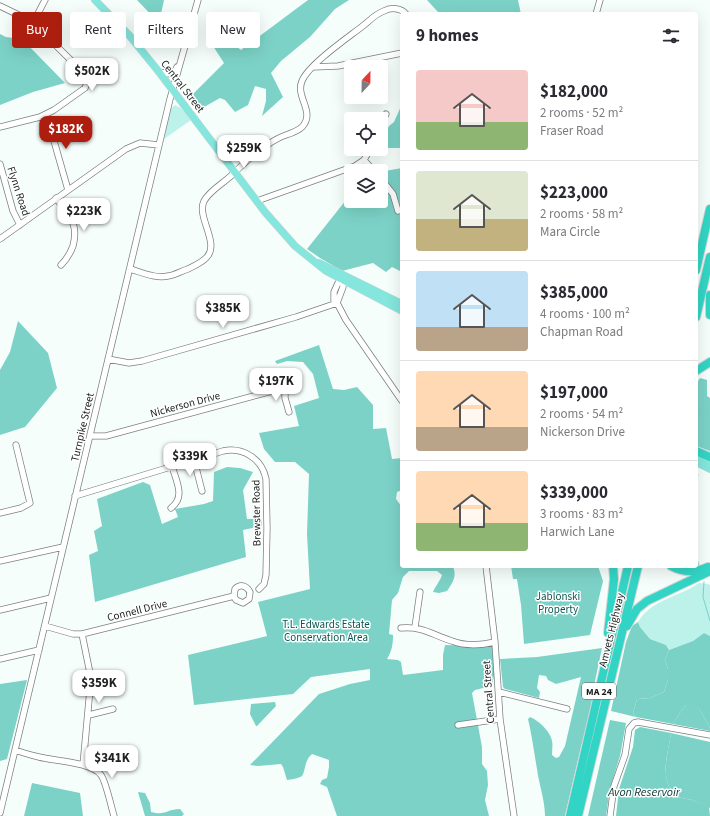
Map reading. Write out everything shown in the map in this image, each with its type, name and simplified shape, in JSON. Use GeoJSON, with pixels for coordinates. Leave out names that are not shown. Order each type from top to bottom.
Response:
{"type":"FeatureCollection","features":[{"type":"Feature","properties":{"kind":"highway"},"geometry":{"type":"LineString","coordinates":[[698,262],[710,209]]}},
{"type":"Feature","properties":{"kind":"highway"},"geometry":{"type":"LineString","coordinates":[[698,248],[704,237]]}},
{"type":"Feature","properties":{"kind":"highway"},"geometry":{"type":"LineString","coordinates":[[698,308],[710,257]]}},
{"type":"Feature","properties":{"kind":"highway"},"geometry":{"type":"LineString","coordinates":[[710,295],[710,315]]}},
{"type":"Feature","properties":{"kind":"highway"},"geometry":{"type":"LineString","coordinates":[[698,370],[710,362]]}},
{"type":"Feature","properties":{"kind":"highway"},"geometry":{"type":"LineString","coordinates":[[698,452],[710,457]]}},
{"type":"Feature","properties":{"kind":"highway"},"geometry":{"type":"LineString","coordinates":[[676,568],[688,572],[698,571],[710,566]]}},
{"type":"Feature","properties":{"kind":"highway"},"geometry":{"type":"LineString","coordinates":[[608,656],[607,642],[614,579],[613,568]]}},
{"type":"Feature","properties":{"kind":"highway","name":"Amvets Highway"},"geometry":{"type":"LineString","coordinates":[[570,816],[628,568]]}},
{"type":"Feature","properties":{"kind":"highway","name":"Amvets Highway"},"geometry":{"type":"LineString","coordinates":[[578,816],[638,568]]}},
{"type":"Feature","properties":{"kind":"highway"},"geometry":{"type":"LineString","coordinates":[[622,633],[635,612],[646,601],[710,571]]}},
{"type":"Feature","properties":{"kind":"main road","name":"Central Street"},"geometry":{"type":"LineString","coordinates":[[95,0],[128,35],[159,72],[280,230],[302,252],[326,271],[344,278]]}},
{"type":"Feature","properties":{"kind":"main road"},"geometry":{"type":"LineString","coordinates":[[344,278],[400,303]]}},
{"type":"Feature","properties":{"kind":"main road"},"geometry":{"type":"LineString","coordinates":[[344,278],[400,310]]}},
{"type":"Feature","properties":{"kind":"main road"},"geometry":{"type":"LineString","coordinates":[[698,456],[710,462]]}},
{"type":"Feature","properties":{"kind":"main road"},"geometry":{"type":"LineString","coordinates":[[698,463],[710,469]]}},
{"type":"Feature","properties":{"kind":"street"},"geometry":{"type":"LineString","coordinates":[[39,12],[45,0]]}},
{"type":"Feature","properties":{"kind":"street","name":"Turnpike Street"},"geometry":{"type":"LineString","coordinates":[[195,12],[198,0]]}},
{"type":"Feature","properties":{"kind":"street"},"geometry":{"type":"LineString","coordinates":[[597,12],[600,0]]}},
{"type":"Feature","properties":{"kind":"street"},"geometry":{"type":"LineString","coordinates":[[0,6],[12,12]]}},
{"type":"Feature","properties":{"kind":"street"},"geometry":{"type":"LineString","coordinates":[[130,269],[160,277],[168,277],[205,260],[210,255],[211,250],[202,205],[209,195],[266,145],[296,131],[304,125],[307,110],[300,92],[300,86],[303,78],[326,54],[382,12],[395,9],[403,10],[404,12]]}},
{"type":"Feature","properties":{"kind":"street"},"geometry":{"type":"LineString","coordinates":[[0,127],[47,114],[85,88],[88,79],[85,74],[58,48]]}},
{"type":"Feature","properties":{"kind":"street","name":"Turnpike Street"},"geometry":{"type":"LineString","coordinates":[[159,72],[168,74],[173,73],[176,70],[184,48]]}},
{"type":"Feature","properties":{"kind":"street","name":"Turnpike Street"},"geometry":{"type":"LineString","coordinates":[[0,813],[1,803],[15,750],[159,145],[184,48]]}},
{"type":"Feature","properties":{"kind":"street"},"geometry":{"type":"LineString","coordinates":[[313,66],[338,66],[400,53]]}},
{"type":"Feature","properties":{"kind":"street"},"geometry":{"type":"LineString","coordinates":[[47,114],[68,190]]}},
{"type":"Feature","properties":{"kind":"street"},"geometry":{"type":"LineString","coordinates":[[2,238],[126,149],[140,143],[159,145]]}},
{"type":"Feature","properties":{"kind":"street"},"geometry":{"type":"LineString","coordinates":[[257,201],[347,170],[364,160],[366,156]]}},
{"type":"Feature","properties":{"kind":"street"},"geometry":{"type":"LineString","coordinates":[[364,160],[368,164]]}},
{"type":"Feature","properties":{"kind":"street","name":"Flynn Road"},"geometry":{"type":"LineString","coordinates":[[0,164],[13,211],[20,225]]}},
{"type":"Feature","properties":{"kind":"street"},"geometry":{"type":"LineString","coordinates":[[388,188],[393,194],[398,211]]}},
{"type":"Feature","properties":{"kind":"street"},"geometry":{"type":"LineString","coordinates":[[56,198],[72,221],[76,230],[70,255],[61,265]]}},
{"type":"Feature","properties":{"kind":"street"},"geometry":{"type":"LineString","coordinates":[[344,278],[343,287],[337,303],[342,315],[400,398]]}},
{"type":"Feature","properties":{"kind":"street"},"geometry":{"type":"LineString","coordinates":[[108,359],[129,363],[142,361],[296,317],[337,303]]}},
{"type":"Feature","properties":{"kind":"street","name":"Nickerson Drive"},"geometry":{"type":"LineString","coordinates":[[90,436],[106,436],[272,391],[285,390],[284,398],[289,412]]}},
{"type":"Feature","properties":{"kind":"street"},"geometry":{"type":"LineString","coordinates":[[0,512],[20,508],[30,503],[16,445]]}},
{"type":"Feature","properties":{"kind":"street","name":"Brewster Road"},"geometry":{"type":"LineString","coordinates":[[75,496],[223,451],[234,450],[253,456],[263,470],[266,483],[266,572],[265,581],[259,589]]}},
{"type":"Feature","properties":{"kind":"street"},"geometry":{"type":"LineString","coordinates":[[194,460],[202,491]]}},
{"type":"Feature","properties":{"kind":"street"},"geometry":{"type":"LineString","coordinates":[[171,508],[177,503],[179,498],[179,492],[172,466]]}},
{"type":"Feature","properties":{"kind":"street"},"geometry":{"type":"LineString","coordinates":[[0,562],[63,548]]}},
{"type":"Feature","properties":{"kind":"street","name":"Central Street"},"geometry":{"type":"LineString","coordinates":[[486,568],[495,642],[500,719],[514,816]]}},
{"type":"Feature","properties":{"kind":"street"},"geometry":{"type":"LineString","coordinates":[[415,627],[420,592]]}},
{"type":"Feature","properties":{"kind":"street","name":"Connell Drive"},"geometry":{"type":"LineString","coordinates":[[44,626],[73,634],[82,634],[234,596]]}},
{"type":"Feature","properties":{"kind":"street"},"geometry":{"type":"LineString","coordinates":[[0,610],[51,598]]}},
{"type":"Feature","properties":{"kind":"street"},"geometry":{"type":"LineString","coordinates":[[401,628],[415,627],[464,644],[495,642]]}},
{"type":"Feature","properties":{"kind":"street"},"geometry":{"type":"LineString","coordinates":[[82,634],[91,673],[89,715],[83,765]]}},
{"type":"Feature","properties":{"kind":"street"},"geometry":{"type":"LineString","coordinates":[[0,659],[39,650]]}},
{"type":"Feature","properties":{"kind":"street"},"geometry":{"type":"LineString","coordinates":[[499,692],[567,708]]}},
{"type":"Feature","properties":{"kind":"street"},"geometry":{"type":"LineString","coordinates":[[89,715],[113,709]]}},
{"type":"Feature","properties":{"kind":"street"},"geometry":{"type":"LineString","coordinates":[[458,725],[500,719]]}},
{"type":"Feature","properties":{"kind":"street"},"geometry":{"type":"LineString","coordinates":[[610,816],[613,791],[625,755],[629,729],[634,723],[638,722],[710,735]]}},
{"type":"Feature","properties":{"kind":"street"},"geometry":{"type":"LineString","coordinates":[[15,750],[38,757],[83,765],[94,770],[100,774],[104,780],[114,816]]}},
{"type":"Feature","properties":{"kind":"shaded area"},"geometry":{"type":"Polygon","coordinates":[[[175,105],[181,108],[191,120],[164,139],[170,109],[175,105]]]}},
{"type":"Feature","properties":{"kind":"shaded area"},"geometry":{"type":"Polygon","coordinates":[[[699,583],[710,585],[710,636],[704,633],[693,641],[669,650],[666,645],[650,639],[640,627],[638,622],[644,614],[650,608],[699,583]]]}},
{"type":"Feature","properties":{"kind":"green space"},"geometry":{"type":"Polygon","coordinates":[[[137,0],[164,0],[161,12],[148,12],[137,0]]]}},
{"type":"Feature","properties":{"kind":"green space"},"geometry":{"type":"Polygon","coordinates":[[[308,0],[349,0],[335,9],[310,37],[281,61],[271,73],[283,97],[262,116],[266,101],[266,89],[255,86],[248,105],[235,112],[225,100],[220,98],[197,111],[187,96],[194,93],[224,63],[214,48],[238,48],[241,50],[244,48],[260,48],[260,36],[308,0]]]}},
{"type":"Feature","properties":{"kind":"green space"},"geometry":{"type":"Polygon","coordinates":[[[427,0],[518,0],[521,12],[438,12],[427,0]]]}},
{"type":"Feature","properties":{"kind":"green space"},"geometry":{"type":"Polygon","coordinates":[[[0,34],[12,38],[12,48],[31,48],[65,83],[33,92],[0,105],[0,34]]]}},
{"type":"Feature","properties":{"kind":"green space"},"geometry":{"type":"Polygon","coordinates":[[[400,108],[400,148],[388,148],[389,126],[394,122],[400,108]]]}},
{"type":"Feature","properties":{"kind":"green space"},"geometry":{"type":"Polygon","coordinates":[[[400,168],[400,271],[392,267],[386,272],[373,263],[342,271],[307,249],[344,203],[344,208],[388,208],[388,170],[400,168]]]}},
{"type":"Feature","properties":{"kind":"green space"},"geometry":{"type":"Polygon","coordinates":[[[18,321],[48,353],[57,388],[25,427],[0,435],[0,370],[10,352],[18,321]]]}},
{"type":"Feature","properties":{"kind":"green space","name":"T.L. Edwards Estate Conservation Area"},"geometry":{"type":"Polygon","coordinates":[[[319,345],[333,389],[344,390],[357,387],[373,405],[373,429],[386,428],[392,459],[400,458],[400,491],[397,492],[396,499],[400,504],[400,568],[454,568],[455,573],[453,582],[447,591],[439,593],[433,592],[442,575],[437,571],[409,571],[403,577],[398,593],[392,600],[389,634],[393,635],[393,641],[387,659],[398,660],[401,662],[403,675],[443,670],[445,645],[492,646],[494,676],[491,686],[475,690],[472,693],[482,747],[482,764],[487,771],[488,785],[485,800],[489,816],[337,816],[327,787],[320,784],[322,780],[327,778],[329,760],[312,754],[307,760],[302,776],[287,780],[281,764],[258,766],[250,765],[319,694],[350,684],[370,680],[370,669],[311,677],[293,694],[194,705],[188,655],[267,636],[258,602],[310,589],[307,534],[309,474],[295,462],[275,462],[264,449],[259,433],[299,426],[294,406],[319,398],[313,374],[303,362],[287,361],[277,364],[275,361],[319,345]]]}},
{"type":"Feature","properties":{"kind":"green space"},"geometry":{"type":"Polygon","coordinates":[[[700,378],[707,380],[707,396],[710,398],[710,451],[698,447],[698,381],[700,378]]]}},
{"type":"Feature","properties":{"kind":"green space"},"geometry":{"type":"Polygon","coordinates":[[[227,467],[240,468],[253,472],[243,490],[247,519],[262,519],[262,526],[243,530],[246,557],[95,602],[89,555],[98,551],[94,531],[102,526],[97,499],[143,482],[150,485],[162,524],[178,517],[175,509],[213,501],[214,472],[227,467]]]}},
{"type":"Feature","properties":{"kind":"green space","name":"Jablonski Property"},"geometry":{"type":"Polygon","coordinates":[[[511,568],[599,568],[603,581],[590,635],[524,644],[517,579],[513,579],[511,568]]]}},
{"type":"Feature","properties":{"kind":"green space"},"geometry":{"type":"Polygon","coordinates":[[[638,622],[640,627],[650,639],[666,645],[669,650],[665,660],[668,669],[668,680],[664,692],[650,698],[637,699],[633,713],[636,717],[611,711],[626,642],[632,626],[638,622]]]}},
{"type":"Feature","properties":{"kind":"green space"},"geometry":{"type":"Polygon","coordinates":[[[602,648],[591,709],[565,816],[545,816],[528,719],[530,717],[547,730],[552,741],[552,755],[556,758],[559,757],[565,746],[581,677],[556,684],[548,680],[546,676],[539,675],[537,688],[540,692],[539,698],[505,689],[503,687],[500,659],[537,657],[602,648]]]}},
{"type":"Feature","properties":{"kind":"green space"},"geometry":{"type":"Polygon","coordinates":[[[27,680],[7,759],[0,761],[0,684],[27,680]]]}},
{"type":"Feature","properties":{"kind":"green space"},"geometry":{"type":"Polygon","coordinates":[[[686,705],[695,705],[700,710],[710,728],[710,731],[673,724],[686,705]]]}},
{"type":"Feature","properties":{"kind":"green space"},"geometry":{"type":"Polygon","coordinates":[[[610,720],[626,723],[620,756],[610,788],[606,816],[588,816],[610,720]]]}},
{"type":"Feature","properties":{"kind":"green space"},"geometry":{"type":"Polygon","coordinates":[[[671,733],[710,742],[710,808],[692,800],[677,797],[670,789],[666,778],[666,758],[671,733]]]}},
{"type":"Feature","properties":{"kind":"green space"},"geometry":{"type":"Polygon","coordinates":[[[32,783],[80,793],[83,816],[24,816],[32,783]]]}},
{"type":"Feature","properties":{"kind":"green space"},"geometry":{"type":"Polygon","coordinates":[[[138,792],[145,793],[150,803],[151,812],[163,813],[180,809],[184,814],[182,816],[145,816],[138,792]]]}},
{"type":"Feature","properties":{"kind":"water"},"geometry":{"type":"Polygon","coordinates":[[[704,633],[710,636],[710,728],[700,710],[694,705],[686,705],[673,724],[636,717],[633,713],[637,699],[650,698],[664,692],[668,680],[668,669],[665,660],[669,650],[693,641],[704,633]]]}},
{"type":"Feature","properties":{"kind":"water"},"geometry":{"type":"Polygon","coordinates":[[[275,702],[276,706],[256,726],[250,714],[251,704],[275,702]]]}},
{"type":"Feature","properties":{"kind":"water","name":"Avon Reservoir"},"geometry":{"type":"Polygon","coordinates":[[[640,727],[671,733],[666,758],[666,778],[670,789],[677,797],[692,800],[709,807],[710,816],[616,816],[619,789],[633,747],[635,730],[640,727]]]}},
{"type":"Feature","properties":{"kind":"waterway"},"geometry":{"type":"LineString","coordinates":[[459,0],[459,4],[465,12]]}},
{"type":"Feature","properties":{"kind":"waterway"},"geometry":{"type":"LineString","coordinates":[[698,410],[710,414]]}},
{"type":"Feature","properties":{"kind":"waterway"},"geometry":{"type":"LineString","coordinates":[[704,582],[703,597],[710,621]]}}]}
